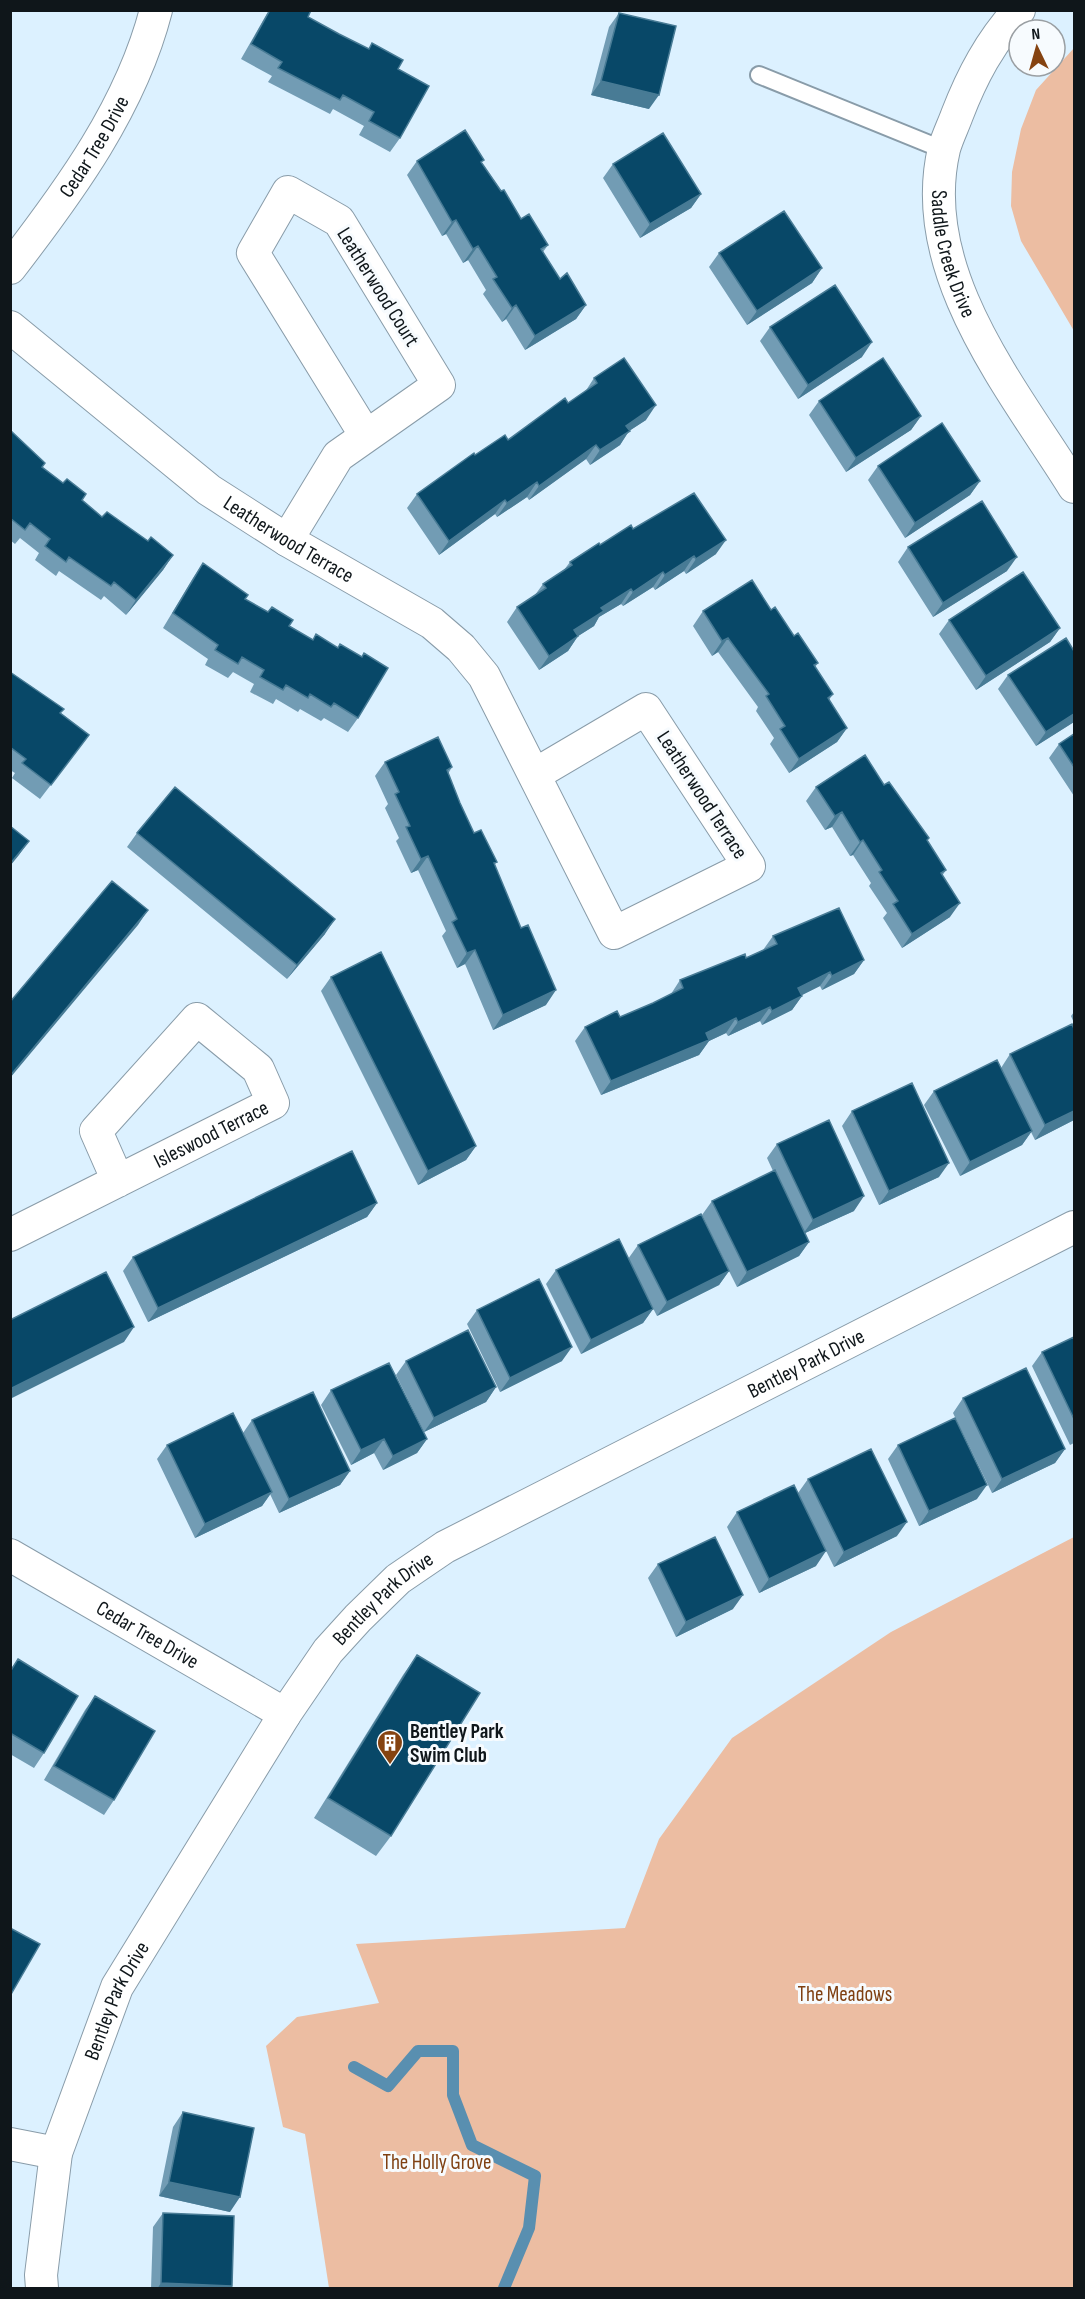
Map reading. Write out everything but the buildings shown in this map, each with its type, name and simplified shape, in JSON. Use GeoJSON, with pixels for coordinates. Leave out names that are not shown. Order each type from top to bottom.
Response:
{"type":"FeatureCollection","features":[{"type":"Feature","properties":{"kind":"street","name":"Cedar Tree Drive"},"geometry":{"type":"LineString","coordinates":[[10,268],[63,199],[113,118],[148,39],[156,10]]}},
{"type":"Feature","properties":{"kind":"street","name":"Saddle Creek Drive"},"geometry":{"type":"LineString","coordinates":[[1019,10],[991,44],[970,80],[944,150],[940,196],[941,233],[951,272],[971,323],[1074,487]]}},
{"type":"Feature","properties":{"kind":"street","name":"Leatherwood Court"},"geometry":{"type":"LineString","coordinates":[[287,540],[338,456],[438,385],[339,221],[288,192],[254,253],[366,436]]}},
{"type":"Feature","properties":{"kind":"street","name":"Leatherwood Terrace"},"geometry":{"type":"LineString","coordinates":[[10,327],[209,490],[287,540],[432,622],[460,648],[484,676],[534,775],[614,933],[749,866],[646,709],[534,775]]}},
{"type":"Feature","properties":{"kind":"street","name":"Isleswood Terrace"},"geometry":{"type":"LineString","coordinates":[[10,1235],[118,1181],[273,1103],[258,1069],[197,1019],[96,1131],[118,1181]]}},
{"type":"Feature","properties":{"kind":"street","name":"Bentley Park Drive"},"geometry":{"type":"LineString","coordinates":[[42,2289],[41,2275],[56,2153],[117,1987],[285,1714],[328,1651],[358,1618],[398,1580],[445,1547],[1074,1227]]}},
{"type":"Feature","properties":{"kind":"street","name":"Cedar Tree Drive"},"geometry":{"type":"LineString","coordinates":[[10,1554],[285,1714]]}},
{"type":"Feature","properties":{"kind":"street"},"geometry":{"type":"LineString","coordinates":[[10,2144],[56,2153]]}},
{"type":"Feature","properties":{"kind":"lane"},"geometry":{"type":"LineString","coordinates":[[759,75],[944,150]]}},
{"type":"Feature","properties":{"kind":"green space"},"geometry":{"type":"Polygon","coordinates":[[[1074,48],[1074,331],[1021,241],[1011,206],[1012,172],[1021,129],[1036,90],[1047,78],[1067,78],[1067,56],[1074,48]]]}},
{"type":"Feature","properties":{"kind":"green space","name":"The Meadows"},"geometry":{"type":"Polygon","coordinates":[[[1074,1537],[1074,2288],[329,2288],[305,2134],[283,2127],[266,2046],[297,2017],[379,2003],[356,1944],[625,1928],[659,1839],[732,1738],[891,1632],[1074,1537]]]}},
{"type":"Feature","properties":{"kind":"waterway"},"geometry":{"type":"LineString","coordinates":[[354,2067],[388,2086],[418,2051],[453,2051],[453,2095],[472,2145],[535,2176],[529,2228],[504,2288]]}},
{"type":"Feature","properties":{"kind":"place","name":"Bentley Park Swim Club"},"geometry":{"type":"Point","coordinates":[390,1766]}},
{"type":"Feature","properties":{"kind":"park label","name":"The Holly Grove"},"geometry":{"type":"Point","coordinates":[437,2162]}}]}
